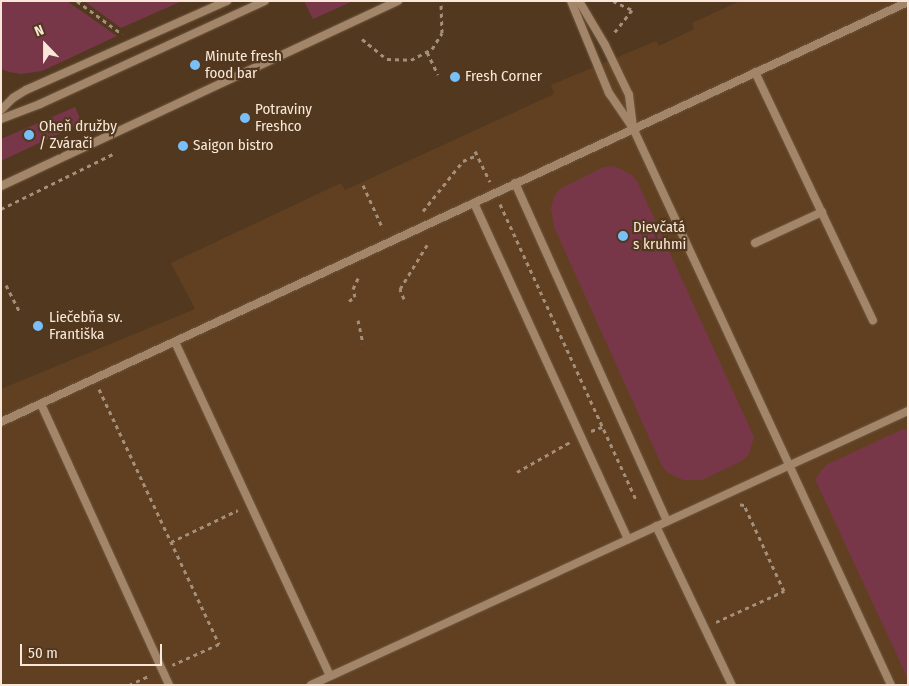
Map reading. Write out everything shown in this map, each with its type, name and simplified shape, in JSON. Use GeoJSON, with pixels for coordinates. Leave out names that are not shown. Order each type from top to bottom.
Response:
{"type":"FeatureCollection","features":[{"type":"Feature","properties":{"kind":"lane"},"geometry":{"type":"LineString","coordinates":[[1,110],[13,98],[26,90],[227,1]]}},
{"type":"Feature","properties":{"kind":"lane"},"geometry":{"type":"LineString","coordinates":[[1,119],[40,104],[266,1]]}},
{"type":"Feature","properties":{"kind":"lane"},"geometry":{"type":"LineString","coordinates":[[1,186],[398,1]]}},
{"type":"Feature","properties":{"kind":"lane"},"geometry":{"type":"LineString","coordinates":[[571,1],[609,93],[633,128],[891,685]]}},
{"type":"Feature","properties":{"kind":"lane"},"geometry":{"type":"LineString","coordinates":[[579,1],[605,45],[629,95],[633,128]]}},
{"type":"Feature","properties":{"kind":"lane"},"geometry":{"type":"LineString","coordinates":[[1,422],[908,2]]}},
{"type":"Feature","properties":{"kind":"lane"},"geometry":{"type":"LineString","coordinates":[[755,72],[873,320]]}},
{"type":"Feature","properties":{"kind":"lane"},"geometry":{"type":"LineString","coordinates":[[516,184],[667,521]]}},
{"type":"Feature","properties":{"kind":"lane"},"geometry":{"type":"LineString","coordinates":[[474,203],[628,539]]}},
{"type":"Feature","properties":{"kind":"lane"},"geometry":{"type":"LineString","coordinates":[[755,243],[822,212]]}},
{"type":"Feature","properties":{"kind":"lane"},"geometry":{"type":"LineString","coordinates":[[175,342],[330,676]]}},
{"type":"Feature","properties":{"kind":"lane"},"geometry":{"type":"LineString","coordinates":[[41,404],[169,685]]}},
{"type":"Feature","properties":{"kind":"lane"},"geometry":{"type":"LineString","coordinates":[[312,685],[908,411]]}},
{"type":"Feature","properties":{"kind":"lane"},"geometry":{"type":"LineString","coordinates":[[656,526],[732,685]]}},
{"type":"Feature","properties":{"kind":"path"},"geometry":{"type":"LineString","coordinates":[[77,1],[125,36]]}},
{"type":"Feature","properties":{"kind":"path"},"geometry":{"type":"LineString","coordinates":[[605,45],[632,10],[613,1]]}},
{"type":"Feature","properties":{"kind":"path"},"geometry":{"type":"LineString","coordinates":[[362,39],[387,59],[411,60],[432,49],[442,33],[441,4]]}},
{"type":"Feature","properties":{"kind":"path"},"geometry":{"type":"LineString","coordinates":[[427,52],[438,75]]}},
{"type":"Feature","properties":{"kind":"path"},"geometry":{"type":"LineString","coordinates":[[416,214],[425,210],[463,161],[476,153],[637,502]]}},
{"type":"Feature","properties":{"kind":"path"},"geometry":{"type":"LineString","coordinates":[[1,209],[113,154]]}},
{"type":"Feature","properties":{"kind":"path"},"geometry":{"type":"LineString","coordinates":[[363,184],[383,229]]}},
{"type":"Feature","properties":{"kind":"path"},"geometry":{"type":"LineString","coordinates":[[374,233],[392,226]]}},
{"type":"Feature","properties":{"kind":"path"},"geometry":{"type":"LineString","coordinates":[[404,299],[400,289],[427,245]]}},
{"type":"Feature","properties":{"kind":"path"},"geometry":{"type":"LineString","coordinates":[[349,301],[355,297],[353,290],[359,276]]}},
{"type":"Feature","properties":{"kind":"path"},"geometry":{"type":"LineString","coordinates":[[6,285],[19,311]]}},
{"type":"Feature","properties":{"kind":"path"},"geometry":{"type":"LineString","coordinates":[[358,320],[363,343]]}},
{"type":"Feature","properties":{"kind":"path"},"geometry":{"type":"LineString","coordinates":[[94,379],[219,644],[128,685]]}},
{"type":"Feature","properties":{"kind":"path"},"geometry":{"type":"LineString","coordinates":[[517,472],[580,436],[602,427]]}},
{"type":"Feature","properties":{"kind":"path"},"geometry":{"type":"LineString","coordinates":[[171,542],[250,504]]}},
{"type":"Feature","properties":{"kind":"path"},"geometry":{"type":"LineString","coordinates":[[704,628],[784,591],[744,505],[734,504]]}},
{"type":"Feature","properties":{"kind":"shaded area"},"geometry":{"type":"Polygon","coordinates":[[[1,1],[67,1],[117,36],[42,71],[21,74],[9,72],[1,69],[1,1]]]}},
{"type":"Feature","properties":{"kind":"shaded area"},"geometry":{"type":"Polygon","coordinates":[[[84,1],[182,1],[121,28],[84,1]]]}},
{"type":"Feature","properties":{"kind":"shaded area"},"geometry":{"type":"Polygon","coordinates":[[[304,1],[353,1],[313,19],[304,1]]]}},
{"type":"Feature","properties":{"kind":"shaded area"},"geometry":{"type":"Polygon","coordinates":[[[740,1],[908,1],[908,685],[1,685],[1,389],[195,309],[171,263],[341,183],[345,190],[554,94],[551,85],[656,41],[659,46],[694,29],[692,23],[740,1]]]}},
{"type":"Feature","properties":{"kind":"shaded area"},"geometry":{"type":"Polygon","coordinates":[[[75,107],[82,123],[1,161],[1,139],[75,107]]]}},
{"type":"Feature","properties":{"kind":"shaded area"},"geometry":{"type":"Polygon","coordinates":[[[614,166],[632,175],[637,181],[754,437],[749,454],[742,461],[702,480],[683,480],[667,472],[662,466],[554,227],[551,208],[554,197],[560,189],[604,167],[614,166]]]}},
{"type":"Feature","properties":{"kind":"shaded area"},"geometry":{"type":"Polygon","coordinates":[[[903,429],[908,431],[908,679],[815,479],[826,465],[903,429]]]}},
{"type":"Feature","properties":{"kind":"place","name":"Minute fresh food bar"},"geometry":{"type":"Point","coordinates":[195,65]}},
{"type":"Feature","properties":{"kind":"place","name":"Fresh Corner"},"geometry":{"type":"Point","coordinates":[455,77]}},
{"type":"Feature","properties":{"kind":"place","name":"Potraviny Freshco"},"geometry":{"type":"Point","coordinates":[245,118]}},
{"type":"Feature","properties":{"kind":"place","name":"Oheň družby / Zvárači"},"geometry":{"type":"Point","coordinates":[29,135]}},
{"type":"Feature","properties":{"kind":"place","name":"Saigon bistro"},"geometry":{"type":"Point","coordinates":[183,146]}},
{"type":"Feature","properties":{"kind":"place","name":"Dievčatá s kruhmi"},"geometry":{"type":"Point","coordinates":[623,236]}},
{"type":"Feature","properties":{"kind":"place","name":"Liečebňa sv. Františka"},"geometry":{"type":"Point","coordinates":[38,326]}}]}
